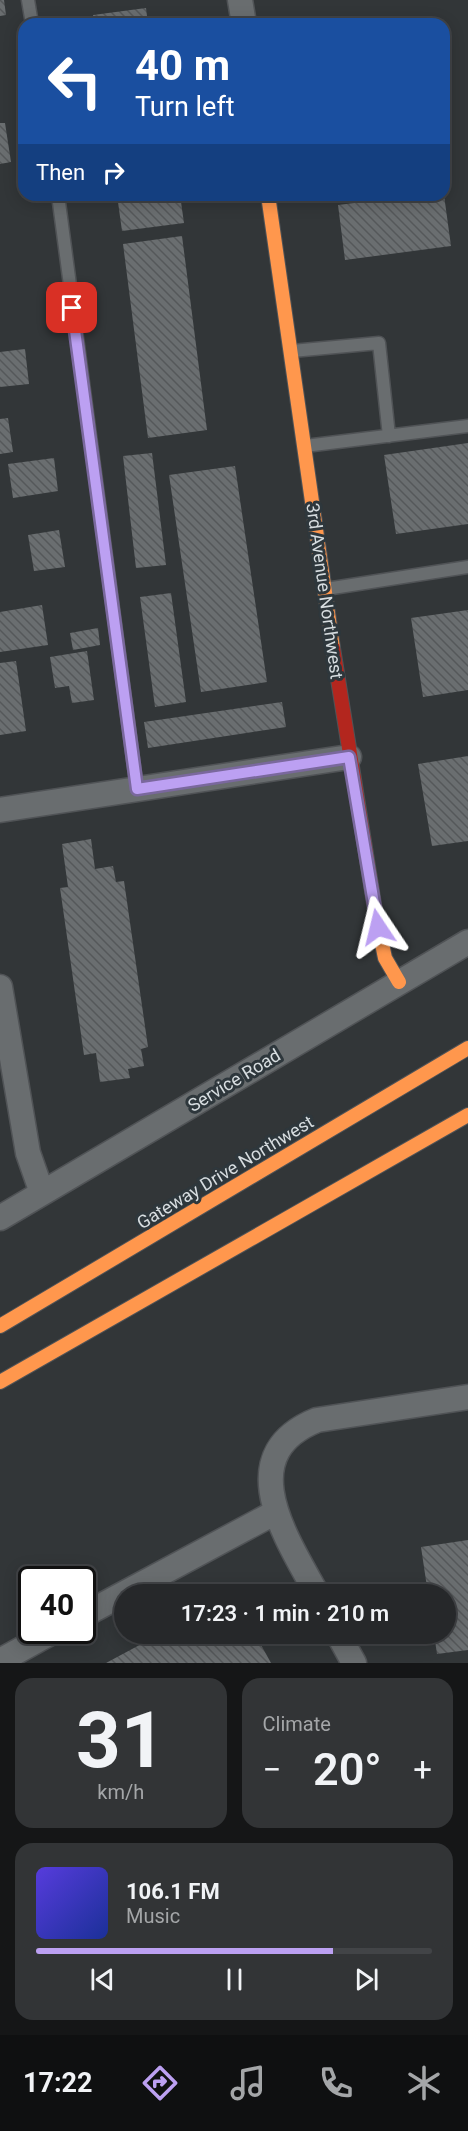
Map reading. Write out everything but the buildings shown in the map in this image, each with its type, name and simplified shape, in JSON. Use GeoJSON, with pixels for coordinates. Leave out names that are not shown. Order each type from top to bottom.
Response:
{"type":"FeatureCollection","features":[{"type":"Feature","properties":{"kind":"main road","name":"3rd Avenue Northwest"},"geometry":{"type":"LineString","coordinates":[[269,201],[349,757],[381,945],[385,958],[399,982]]}},
{"type":"Feature","properties":{"kind":"main road","name":"Gateway Drive Northwest"},"geometry":{"type":"LineString","coordinates":[[0,1326],[468,1048]]}},
{"type":"Feature","properties":{"kind":"main road"},"geometry":{"type":"LineString","coordinates":[[0,1382],[468,1115]]}},
{"type":"Feature","properties":{"kind":"street"},"geometry":{"type":"LineString","coordinates":[[240,0],[243,18]]}},
{"type":"Feature","properties":{"kind":"street"},"geometry":{"type":"LineString","coordinates":[[0,810],[349,757]]}},
{"type":"Feature","properties":{"kind":"street","name":"Service Road"},"geometry":{"type":"LineString","coordinates":[[0,1218],[468,942]]}},
{"type":"Feature","properties":{"kind":"street"},"geometry":{"type":"LineString","coordinates":[[0,987],[28,1153],[42,1193]]}},
{"type":"Feature","properties":{"kind":"street"},"geometry":{"type":"LineString","coordinates":[[312,1584],[276,1512],[270,1488],[271,1470],[276,1453],[287,1437],[298,1427],[344,1414],[468,1397]]}},
{"type":"Feature","properties":{"kind":"street"},"geometry":{"type":"LineString","coordinates":[[96,1608],[276,1512]]}},
{"type":"Feature","properties":{"kind":"street"},"geometry":{"type":"LineString","coordinates":[[0,1661],[31,1644]]}},
{"type":"Feature","properties":{"kind":"street"},"geometry":{"type":"LineString","coordinates":[[344,1644],[354,1663]]}},
{"type":"Feature","properties":{"kind":"lane"},"geometry":{"type":"LineString","coordinates":[[28,0],[31,18]]}},
{"type":"Feature","properties":{"kind":"lane"},"geometry":{"type":"LineString","coordinates":[[59,201],[137,789]]}},
{"type":"Feature","properties":{"kind":"lane"},"geometry":{"type":"LineString","coordinates":[[291,351],[379,343],[389,436]]}},
{"type":"Feature","properties":{"kind":"lane"},"geometry":{"type":"LineString","coordinates":[[304,447],[468,426]]}},
{"type":"Feature","properties":{"kind":"lane"},"geometry":{"type":"LineString","coordinates":[[325,589],[468,567]]}},
{"type":"Feature","properties":{"kind":"traffic: slow"},"geometry":{"type":"LineString","coordinates":[[269,201],[333,648]]}},
{"type":"Feature","properties":{"kind":"traffic: slow"},"geometry":{"type":"LineString","coordinates":[[375,910],[385,958],[399,982]]}},
{"type":"Feature","properties":{"kind":"traffic: slow"},"geometry":{"type":"LineString","coordinates":[[0,1326],[468,1048]]}},
{"type":"Feature","properties":{"kind":"traffic: slow"},"geometry":{"type":"LineString","coordinates":[[0,1382],[468,1115]]}},
{"type":"Feature","properties":{"kind":"traffic: jam"},"geometry":{"type":"LineString","coordinates":[[333,648],[375,910]]}},
{"type":"Feature","properties":{"kind":"route"},"geometry":{"type":"LineString","coordinates":[[72,308],[137,789],[349,757],[378,927]]}}]}
